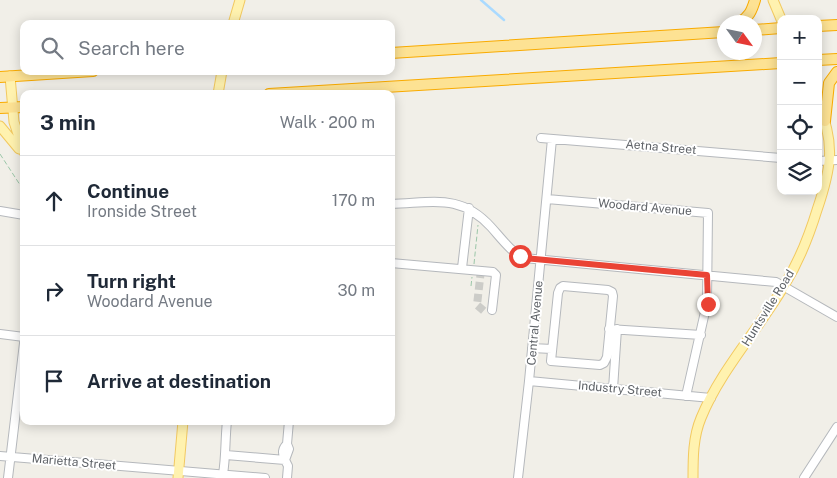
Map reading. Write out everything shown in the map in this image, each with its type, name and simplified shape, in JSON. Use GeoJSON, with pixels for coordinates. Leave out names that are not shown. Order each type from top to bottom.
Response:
{"type":"FeatureCollection","features":[{"type":"Feature","properties":{"kind":"highway"},"geometry":{"type":"LineString","coordinates":[[749,15],[755,0]]}},
{"type":"Feature","properties":{"kind":"highway"},"geometry":{"type":"LineString","coordinates":[[822,26],[837,25]]}},
{"type":"Feature","properties":{"kind":"highway"},"geometry":{"type":"LineString","coordinates":[[762,29],[777,28]]}},
{"type":"Feature","properties":{"kind":"highway"},"geometry":{"type":"LineString","coordinates":[[395,53],[717,31]]}},
{"type":"Feature","properties":{"kind":"highway"},"geometry":{"type":"LineString","coordinates":[[822,60],[837,59]]}},
{"type":"Feature","properties":{"kind":"highway"},"geometry":{"type":"LineString","coordinates":[[336,90],[777,63]]}},
{"type":"Feature","properties":{"kind":"highway"},"geometry":{"type":"LineString","coordinates":[[825,121],[829,83],[837,72]]}},
{"type":"Feature","properties":{"kind":"highway"},"geometry":{"type":"LineString","coordinates":[[5,76],[23,75]]}},
{"type":"Feature","properties":{"kind":"highway"},"geometry":{"type":"LineString","coordinates":[[0,108],[20,107]]}},
{"type":"Feature","properties":{"kind":"main road"},"geometry":{"type":"LineString","coordinates":[[234,20],[240,0]]}},
{"type":"Feature","properties":{"kind":"main road"},"geometry":{"type":"LineString","coordinates":[[773,0],[779,15]]}},
{"type":"Feature","properties":{"kind":"main road"},"geometry":{"type":"LineString","coordinates":[[219,90],[221,75]]}},
{"type":"Feature","properties":{"kind":"main road"},"geometry":{"type":"LineString","coordinates":[[5,76],[20,142]]}},
{"type":"Feature","properties":{"kind":"main road","name":"Huntsville Road"},"geometry":{"type":"LineString","coordinates":[[693,478],[693,454],[700,420],[711,398],[784,286],[796,264],[826,185],[834,160],[825,121],[819,105]]}},
{"type":"Feature","properties":{"kind":"main road"},"geometry":{"type":"LineString","coordinates":[[0,126],[20,149]]}},
{"type":"Feature","properties":{"kind":"main road"},"geometry":{"type":"LineString","coordinates":[[178,474],[184,425]]}},
{"type":"Feature","properties":{"kind":"street","name":"Aetna Street"},"geometry":{"type":"LineString","coordinates":[[541,138],[777,158]]}},
{"type":"Feature","properties":{"kind":"street","name":"Central Avenue"},"geometry":{"type":"LineString","coordinates":[[518,478],[552,139]]}},
{"type":"Feature","properties":{"kind":"street","name":"Woodard Avenue"},"geometry":{"type":"LineString","coordinates":[[547,199],[708,213],[708,304],[686,396]]}},
{"type":"Feature","properties":{"kind":"street"},"geometry":{"type":"LineString","coordinates":[[395,204],[455,203],[469,208],[483,218],[524,258],[776,282],[837,317]]}},
{"type":"Feature","properties":{"kind":"street"},"geometry":{"type":"LineString","coordinates":[[462,268],[469,208]]}},
{"type":"Feature","properties":{"kind":"street"},"geometry":{"type":"LineString","coordinates":[[0,211],[20,214]]}},
{"type":"Feature","properties":{"kind":"street"},"geometry":{"type":"LineString","coordinates":[[395,263],[488,270],[493,272],[496,275],[492,310]]}},
{"type":"Feature","properties":{"kind":"street"},"geometry":{"type":"LineString","coordinates":[[613,329],[607,357],[600,366],[551,362],[560,288],[563,286],[612,292],[613,296],[613,329],[613,389]]}},
{"type":"Feature","properties":{"kind":"street"},"geometry":{"type":"LineString","coordinates":[[613,329],[701,334]]}},
{"type":"Feature","properties":{"kind":"street"},"geometry":{"type":"LineString","coordinates":[[0,334],[20,336]]}},
{"type":"Feature","properties":{"kind":"street"},"geometry":{"type":"LineString","coordinates":[[532,348],[552,349]]}},
{"type":"Feature","properties":{"kind":"street"},"geometry":{"type":"LineString","coordinates":[[8,478],[20,375]]}},
{"type":"Feature","properties":{"kind":"street","name":"Industry Street"},"geometry":{"type":"LineString","coordinates":[[529,381],[711,398]]}},
{"type":"Feature","properties":{"kind":"street"},"geometry":{"type":"LineString","coordinates":[[223,474],[226,455],[227,425]]}},
{"type":"Feature","properties":{"kind":"street"},"geometry":{"type":"LineString","coordinates":[[287,478],[288,466],[285,460],[289,449],[287,444],[289,425]]}},
{"type":"Feature","properties":{"kind":"street"},"geometry":{"type":"LineString","coordinates":[[804,478],[837,427]]}},
{"type":"Feature","properties":{"kind":"street"},"geometry":{"type":"LineString","coordinates":[[226,455],[285,460]]}},
{"type":"Feature","properties":{"kind":"street","name":"Marietta Street"},"geometry":{"type":"LineString","coordinates":[[0,456],[178,474],[223,474],[265,478]]}},
{"type":"Feature","properties":{"kind":"path"},"geometry":{"type":"LineString","coordinates":[[0,154],[20,185]]}},
{"type":"Feature","properties":{"kind":"path"},"geometry":{"type":"LineString","coordinates":[[471,286],[479,221],[483,218]]}},
{"type":"Feature","properties":{"kind":"waterway"},"geometry":{"type":"LineString","coordinates":[[481,0],[504,20]]}},
{"type":"Feature","properties":{"kind":"tunnel"},"geometry":{"type":"LineString","coordinates":[[481,270],[477,305],[484,311]]}},
{"type":"Feature","properties":{"kind":"route"},"geometry":{"type":"LineString","coordinates":[[520,256],[524,258],[707,275],[708,304]]}}]}
